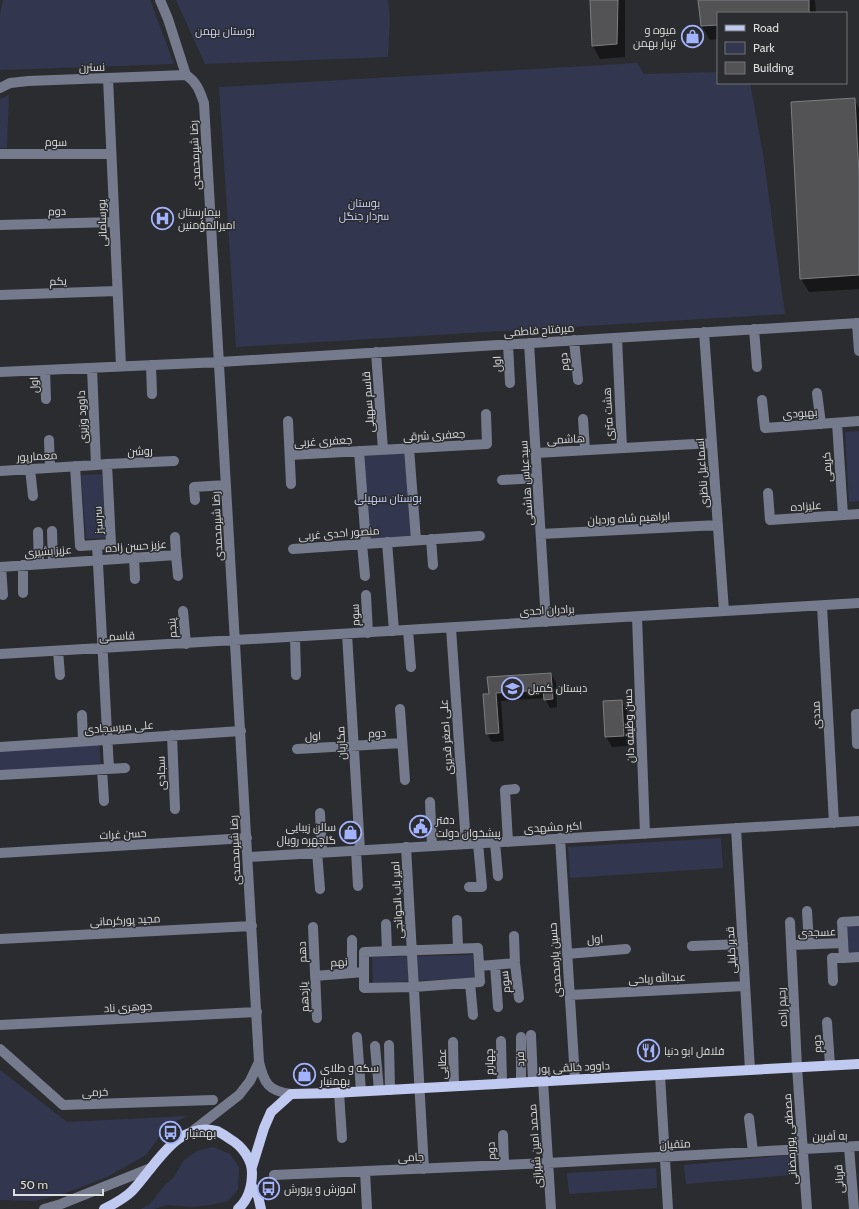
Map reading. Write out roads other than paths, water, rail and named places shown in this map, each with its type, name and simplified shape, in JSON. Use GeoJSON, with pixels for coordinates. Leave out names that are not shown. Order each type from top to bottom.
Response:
{"type":"FeatureCollection","features":[{"type":"Feature","properties":{"kind":"main road","name":"داوود خالقی پور"},"geometry":{"type":"LineString","coordinates":[[291,1094],[390,1090],[859,1064]]}},
{"type":"Feature","properties":{"kind":"main road"},"geometry":{"type":"LineString","coordinates":[[238,1209],[244,1203],[251,1185],[252,1168],[264,1128],[271,1112],[291,1094]]}},
{"type":"Feature","properties":{"kind":"main road"},"geometry":{"type":"LineString","coordinates":[[104,1209],[118,1202],[131,1192],[172,1144],[183,1135],[194,1130],[218,1132],[235,1142],[245,1152],[252,1168]]}},
{"type":"Feature","properties":{"kind":"main road"},"geometry":{"type":"LineString","coordinates":[[251,1185],[258,1196],[261,1209]]}},
{"type":"Feature","properties":{"kind":"street","name":"رضا شیرمحمدی"},"geometry":{"type":"LineString","coordinates":[[160,0],[168,18],[186,75],[192,79],[199,89],[204,103],[259,1062]]}},
{"type":"Feature","properties":{"kind":"street","name":"نسترن"},"geometry":{"type":"LineString","coordinates":[[0,88],[10,83],[28,81],[186,75]]}},
{"type":"Feature","properties":{"kind":"street","name":"پورسامانی"},"geometry":{"type":"LineString","coordinates":[[108,78],[121,366]]}},
{"type":"Feature","properties":{"kind":"street","name":"سوم"},"geometry":{"type":"LineString","coordinates":[[0,154],[112,154]]}},
{"type":"Feature","properties":{"kind":"street","name":"دوم"},"geometry":{"type":"LineString","coordinates":[[0,225],[114,222]]}},
{"type":"Feature","properties":{"kind":"street","name":"یکم"},"geometry":{"type":"LineString","coordinates":[[0,295],[117,291]]}},
{"type":"Feature","properties":{"kind":"street","name":"میرفتاح فاطمی"},"geometry":{"type":"LineString","coordinates":[[220,362],[858,323]]}},
{"type":"Feature","properties":{"kind":"street"},"geometry":{"type":"LineString","coordinates":[[858,323],[859,351]]}},
{"type":"Feature","properties":{"kind":"street"},"geometry":{"type":"LineString","coordinates":[[754,329],[756,367]]}},
{"type":"Feature","properties":{"kind":"street","name":"اسماعیل ناظری"},"geometry":{"type":"LineString","coordinates":[[704,332],[724,611]]}},
{"type":"Feature","properties":{"kind":"street","name":"هشت متری"},"geometry":{"type":"LineString","coordinates":[[617,338],[622,448],[712,443]]}},
{"type":"Feature","properties":{"kind":"street","name":"دوم"},"geometry":{"type":"LineString","coordinates":[[574,340],[578,380]]}},
{"type":"Feature","properties":{"kind":"street","name":"سیدعباس هاشمی"},"geometry":{"type":"LineString","coordinates":[[529,343],[546,622]]}},
{"type":"Feature","properties":{"kind":"street","name":"اول"},"geometry":{"type":"LineString","coordinates":[[508,344],[510,383]]}},
{"type":"Feature","properties":{"kind":"street","name":"قاسم سهیلی"},"geometry":{"type":"LineString","coordinates":[[376,352],[383,450]]}},
{"type":"Feature","properties":{"kind":"street"},"geometry":{"type":"LineString","coordinates":[[0,372],[220,362]]}},
{"type":"Feature","properties":{"kind":"street"},"geometry":{"type":"LineString","coordinates":[[151,365],[152,394]]}},
{"type":"Feature","properties":{"kind":"street","name":"داوود وزیری"},"geometry":{"type":"LineString","coordinates":[[92,368],[102,465]]}},
{"type":"Feature","properties":{"kind":"street","name":"اول"},"geometry":{"type":"LineString","coordinates":[[45,370],[46,399]]}},
{"type":"Feature","properties":{"kind":"street"},"geometry":{"type":"LineString","coordinates":[[817,393],[820,424]]}},
{"type":"Feature","properties":{"kind":"street","name":"بهبودی"},"geometry":{"type":"LineString","coordinates":[[762,400],[765,428],[837,423]]}},
{"type":"Feature","properties":{"kind":"street","name":"جعفری شرقی"},"geometry":{"type":"LineString","coordinates":[[383,450],[487,444],[486,414]]}},
{"type":"Feature","properties":{"kind":"street"},"geometry":{"type":"LineString","coordinates":[[583,419],[585,450]]}},
{"type":"Feature","properties":{"kind":"street"},"geometry":{"type":"LineString","coordinates":[[288,421],[291,484]]}},
{"type":"Feature","properties":{"kind":"street"},"geometry":{"type":"LineString","coordinates":[[837,423],[859,421]]}},
{"type":"Feature","properties":{"kind":"street","name":"کریمی"},"geometry":{"type":"LineString","coordinates":[[837,423],[843,515]]}},
{"type":"Feature","properties":{"kind":"street"},"geometry":{"type":"LineString","coordinates":[[49,440],[50,468]]}},
{"type":"Feature","properties":{"kind":"street"},"geometry":{"type":"LineString","coordinates":[[409,448],[416,540]]}},
{"type":"Feature","properties":{"kind":"street","name":"هاشمی"},"geometry":{"type":"LineString","coordinates":[[536,453],[622,448]]}},
{"type":"Feature","properties":{"kind":"street","name":"جعفری غربی"},"geometry":{"type":"LineString","coordinates":[[290,455],[383,450]]}},
{"type":"Feature","properties":{"kind":"street"},"geometry":{"type":"LineString","coordinates":[[359,451],[365,576]]}},
{"type":"Feature","properties":{"kind":"street","name":"روشن"},"geometry":{"type":"LineString","coordinates":[[102,465],[174,461]]}},
{"type":"Feature","properties":{"kind":"street"},"geometry":{"type":"LineString","coordinates":[[74,466],[102,465]]}},
{"type":"Feature","properties":{"kind":"street","name":"سرسبز"},"geometry":{"type":"LineString","coordinates":[[74,466],[80,546],[112,544],[102,465]]}},
{"type":"Feature","properties":{"kind":"street","name":"معمارپور"},"geometry":{"type":"LineString","coordinates":[[0,471],[74,466]]}},
{"type":"Feature","properties":{"kind":"street"},"geometry":{"type":"LineString","coordinates":[[30,469],[33,496]]}},
{"type":"Feature","properties":{"kind":"street"},"geometry":{"type":"LineString","coordinates":[[502,480],[537,478]]}},
{"type":"Feature","properties":{"kind":"street"},"geometry":{"type":"LineString","coordinates":[[194,500],[194,487],[226,485]]}},
{"type":"Feature","properties":{"kind":"street","name":"علیزاده"},"geometry":{"type":"LineString","coordinates":[[768,494],[770,520],[843,515]]}},
{"type":"Feature","properties":{"kind":"street"},"geometry":{"type":"LineString","coordinates":[[843,515],[859,514]]}},
{"type":"Feature","properties":{"kind":"street","name":"ابراهیم شاه وردیان"},"geometry":{"type":"LineString","coordinates":[[541,534],[718,525]]}},
{"type":"Feature","properties":{"kind":"street"},"geometry":{"type":"LineString","coordinates":[[52,531],[53,563]]}},
{"type":"Feature","properties":{"kind":"street"},"geometry":{"type":"LineString","coordinates":[[38,532],[40,564]]}},
{"type":"Feature","properties":{"kind":"street","name":"منصور احدی غربی"},"geometry":{"type":"LineString","coordinates":[[293,548],[480,536]]}},
{"type":"Feature","properties":{"kind":"street"},"geometry":{"type":"LineString","coordinates":[[175,537],[178,576]]}},
{"type":"Feature","properties":{"kind":"street"},"geometry":{"type":"LineString","coordinates":[[431,539],[433,566]]}},
{"type":"Feature","properties":{"kind":"street"},"geometry":{"type":"LineString","coordinates":[[387,542],[394,631]]}},
{"type":"Feature","properties":{"kind":"street"},"geometry":{"type":"LineString","coordinates":[[97,545],[107,740],[104,801]]}},
{"type":"Feature","properties":{"kind":"street","name":"عزیز حسن زاده"},"geometry":{"type":"LineString","coordinates":[[98,560],[176,555]]}},
{"type":"Feature","properties":{"kind":"street"},"geometry":{"type":"LineString","coordinates":[[134,558],[135,579]]}},
{"type":"Feature","properties":{"kind":"street","name":"عزیز بشیری"},"geometry":{"type":"LineString","coordinates":[[1,567],[98,560]]}},
{"type":"Feature","properties":{"kind":"street"},"geometry":{"type":"LineString","coordinates":[[23,565],[23,593]]}},
{"type":"Feature","properties":{"kind":"street"},"geometry":{"type":"LineString","coordinates":[[1,567],[3,595]]}},
{"type":"Feature","properties":{"kind":"street","name":"سوم"},"geometry":{"type":"LineString","coordinates":[[366,595],[368,633]]}},
{"type":"Feature","properties":{"kind":"street","name":"برادران احدی"},"geometry":{"type":"LineString","coordinates":[[235,641],[859,603]]}},
{"type":"Feature","properties":{"kind":"street","name":"مددی"},"geometry":{"type":"LineString","coordinates":[[822,606],[834,823]]}},
{"type":"Feature","properties":{"kind":"street","name":"پنجم"},"geometry":{"type":"LineString","coordinates":[[183,611],[186,644]]}},
{"type":"Feature","properties":{"kind":"street","name":"حسن وظیفه دان"},"geometry":{"type":"LineString","coordinates":[[637,617],[645,834]]}},
{"type":"Feature","properties":{"kind":"street","name":"علی اصغر قدیری"},"geometry":{"type":"LineString","coordinates":[[451,628],[466,844]]}},
{"type":"Feature","properties":{"kind":"street"},"geometry":{"type":"LineString","coordinates":[[408,630],[411,667]]}},
{"type":"Feature","properties":{"kind":"street","name":"مکاریان"},"geometry":{"type":"LineString","coordinates":[[347,634],[358,850],[358,886]]}},
{"type":"Feature","properties":{"kind":"street"},"geometry":{"type":"LineString","coordinates":[[295,637],[296,675]]}},
{"type":"Feature","properties":{"kind":"street","name":"قاسمی"},"geometry":{"type":"LineString","coordinates":[[0,654],[235,641]]}},
{"type":"Feature","properties":{"kind":"street"},"geometry":{"type":"LineString","coordinates":[[58,651],[60,675]]}},
{"type":"Feature","properties":{"kind":"street","name":"دوم"},"geometry":{"type":"LineString","coordinates":[[400,708],[405,780]]}},
{"type":"Feature","properties":{"kind":"street"},"geometry":{"type":"LineString","coordinates":[[857,744],[856,714],[859,714]]}},
{"type":"Feature","properties":{"kind":"street"},"geometry":{"type":"LineString","coordinates":[[82,715],[83,741]]}},
{"type":"Feature","properties":{"kind":"street","name":"علی میرسجادی"},"geometry":{"type":"LineString","coordinates":[[0,747],[240,731]]}},
{"type":"Feature","properties":{"kind":"street","name":"سجادی"},"geometry":{"type":"LineString","coordinates":[[172,735],[174,809]]}},
{"type":"Feature","properties":{"kind":"street","name":"دوم"},"geometry":{"type":"LineString","coordinates":[[353,746],[402,743]]}},
{"type":"Feature","properties":{"kind":"street","name":"اول"},"geometry":{"type":"LineString","coordinates":[[297,749],[353,746]]}},
{"type":"Feature","properties":{"kind":"street"},"geometry":{"type":"LineString","coordinates":[[0,775],[125,768]]}},
{"type":"Feature","properties":{"kind":"street"},"geometry":{"type":"LineString","coordinates":[[505,790],[508,842]]}},
{"type":"Feature","properties":{"kind":"street"},"geometry":{"type":"LineString","coordinates":[[430,802],[432,846]]}},
{"type":"Feature","properties":{"kind":"street"},"geometry":{"type":"LineString","coordinates":[[320,813],[320,889]]}},
{"type":"Feature","properties":{"kind":"street","name":"اکبر مشهدی"},"geometry":{"type":"LineString","coordinates":[[248,856],[859,821]]}},
{"type":"Feature","properties":{"kind":"street","name":"قدیر خلیلی"},"geometry":{"type":"LineString","coordinates":[[736,828],[750,1070]]}},
{"type":"Feature","properties":{"kind":"street","name":"حسن غرات"},"geometry":{"type":"LineString","coordinates":[[0,853],[247,838]]}},
{"type":"Feature","properties":{"kind":"street","name":"حسین یارمحمدی"},"geometry":{"type":"LineString","coordinates":[[560,838],[575,1079]]}},
{"type":"Feature","properties":{"kind":"street"},"geometry":{"type":"LineString","coordinates":[[495,842],[498,876]]}},
{"type":"Feature","properties":{"kind":"street"},"geometry":{"type":"LineString","coordinates":[[469,887],[482,887],[478,843]]}},
{"type":"Feature","properties":{"kind":"street","name":"امیر باب الحوائجی"},"geometry":{"type":"LineString","coordinates":[[406,848],[414,986]]}},
{"type":"Feature","properties":{"kind":"street"},"geometry":{"type":"LineString","coordinates":[[807,911],[809,944]]}},
{"type":"Feature","properties":{"kind":"street"},"geometry":{"type":"LineString","coordinates":[[457,920],[458,948]]}},
{"type":"Feature","properties":{"kind":"street","name":"عسجدی"},"geometry":{"type":"LineString","coordinates":[[844,958],[842,922],[859,921]]}},
{"type":"Feature","properties":{"kind":"street"},"geometry":{"type":"LineString","coordinates":[[790,922],[791,945]]}},
{"type":"Feature","properties":{"kind":"street"},"geometry":{"type":"LineString","coordinates":[[386,924],[387,951]]}},
{"type":"Feature","properties":{"kind":"street","name":"مجید پورکرمانی"},"geometry":{"type":"LineString","coordinates":[[0,938],[252,926]]}},
{"type":"Feature","properties":{"kind":"street","name":"دهم"},"geometry":{"type":"LineString","coordinates":[[313,927],[315,976]]}},
{"type":"Feature","properties":{"kind":"street"},"geometry":{"type":"LineString","coordinates":[[479,966],[515,963],[514,936]]}},
{"type":"Feature","properties":{"kind":"street"},"geometry":{"type":"LineString","coordinates":[[352,940],[352,973]]}},
{"type":"Feature","properties":{"kind":"street","name":"عسجدی"},"geometry":{"type":"LineString","coordinates":[[791,945],[843,943]]}},
{"type":"Feature","properties":{"kind":"street"},"geometry":{"type":"LineString","coordinates":[[692,946],[743,944]]}},
{"type":"Feature","properties":{"kind":"street","name":"رحیم زاده"},"geometry":{"type":"LineString","coordinates":[[791,945],[797,1067]]}},
{"type":"Feature","properties":{"kind":"street"},"geometry":{"type":"LineString","coordinates":[[478,948],[480,982],[364,988],[364,952],[412,950],[478,948]]}},
{"type":"Feature","properties":{"kind":"street","name":"اول"},"geometry":{"type":"LineString","coordinates":[[567,954],[626,949]]}},
{"type":"Feature","properties":{"kind":"street"},"geometry":{"type":"LineString","coordinates":[[833,981],[832,958],[859,957]]}},
{"type":"Feature","properties":{"kind":"street","name":"سوم"},"geometry":{"type":"LineString","coordinates":[[515,963],[519,998]]}},
{"type":"Feature","properties":{"kind":"street"},"geometry":{"type":"LineString","coordinates":[[495,965],[498,1007]]}},
{"type":"Feature","properties":{"kind":"street","name":"نهم"},"geometry":{"type":"LineString","coordinates":[[315,976],[364,972]]}},
{"type":"Feature","properties":{"kind":"street","name":"یازدهم"},"geometry":{"type":"LineString","coordinates":[[315,976],[317,1018]]}},
{"type":"Feature","properties":{"kind":"street"},"geometry":{"type":"LineString","coordinates":[[470,983],[473,1015]]}},
{"type":"Feature","properties":{"kind":"street"},"geometry":{"type":"LineString","coordinates":[[414,986],[424,1169]]}},
{"type":"Feature","properties":{"kind":"street","name":"عبدالله ریاحی"},"geometry":{"type":"LineString","coordinates":[[570,995],[745,986]]}},
{"type":"Feature","properties":{"kind":"street","name":"جوهری ناد"},"geometry":{"type":"LineString","coordinates":[[0,1025],[257,1012]]}},
{"type":"Feature","properties":{"kind":"street","name":"دوم"},"geometry":{"type":"LineString","coordinates":[[827,1022],[830,1065]]}},
{"type":"Feature","properties":{"kind":"street","name":"فرد"},"geometry":{"type":"LineString","coordinates":[[531,1035],[533,1082]]}},
{"type":"Feature","properties":{"kind":"street"},"geometry":{"type":"LineString","coordinates":[[357,1037],[360,1091]]}},
{"type":"Feature","properties":{"kind":"street"},"geometry":{"type":"LineString","coordinates":[[521,1037],[521,1082]]}},
{"type":"Feature","properties":{"kind":"street","name":"چهارم"},"geometry":{"type":"LineString","coordinates":[[501,1041],[502,1083]]}},
{"type":"Feature","properties":{"kind":"street","name":"عطایی"},"geometry":{"type":"LineString","coordinates":[[453,1042],[454,1086]]}},
{"type":"Feature","properties":{"kind":"street"},"geometry":{"type":"LineString","coordinates":[[389,1045],[390,1090]]}},
{"type":"Feature","properties":{"kind":"street"},"geometry":{"type":"LineString","coordinates":[[375,1046],[379,1090]]}},
{"type":"Feature","properties":{"kind":"street","name":"خرمی"},"geometry":{"type":"LineString","coordinates":[[0,1050],[63,1105],[212,1100]]}},
{"type":"Feature","properties":{"kind":"street"},"geometry":{"type":"LineString","coordinates":[[259,1062],[265,1081],[275,1091],[291,1094]]}},
{"type":"Feature","properties":{"kind":"street"},"geometry":{"type":"LineString","coordinates":[[194,1130],[239,1095],[250,1081],[259,1062]]}},
{"type":"Feature","properties":{"kind":"street","name":"مصطفی پوررمضانی"},"geometry":{"type":"LineString","coordinates":[[797,1067],[807,1209]]}},
{"type":"Feature","properties":{"kind":"street"},"geometry":{"type":"LineString","coordinates":[[660,1075],[668,1209]]}},
{"type":"Feature","properties":{"kind":"street","name":"محمد امین شیرازی"},"geometry":{"type":"LineString","coordinates":[[543,1081],[551,1209]]}},
{"type":"Feature","properties":{"kind":"street"},"geometry":{"type":"LineString","coordinates":[[339,1092],[342,1138]]}},
{"type":"Feature","properties":{"kind":"street"},"geometry":{"type":"LineString","coordinates":[[749,1118],[753,1152]]}},
{"type":"Feature","properties":{"kind":"street","name":"دوم"},"geometry":{"type":"LineString","coordinates":[[502,1135],[504,1165]]}},
{"type":"Feature","properties":{"kind":"street","name":"به آفرین"},"geometry":{"type":"LineString","coordinates":[[803,1149],[854,1147]]}},
{"type":"Feature","properties":{"kind":"street","name":"قربانی"},"geometry":{"type":"LineString","coordinates":[[854,1147],[854,1209]]}},
{"type":"Feature","properties":{"kind":"street","name":"متقیان"},"geometry":{"type":"LineString","coordinates":[[548,1163],[803,1149]]}},
{"type":"Feature","properties":{"kind":"street","name":"جامی"},"geometry":{"type":"LineString","coordinates":[[274,1175],[548,1163]]}},
{"type":"Feature","properties":{"kind":"street"},"geometry":{"type":"LineString","coordinates":[[44,1209],[151,1168]]}},
{"type":"Feature","properties":{"kind":"street"},"geometry":{"type":"LineString","coordinates":[[365,1171],[367,1209]]}},
{"type":"Feature","properties":{"kind":"place","name":"میوه و تربار بهمن"},"geometry":{"type":"Point","coordinates":[692,36]}},
{"type":"Feature","properties":{"kind":"place","name":"بیمارستان امیرالمؤمنین"},"geometry":{"type":"Point","coordinates":[162,218]}},
{"type":"Feature","properties":{"kind":"place","name":"دبستان کمیل"},"geometry":{"type":"Point","coordinates":[512,688]}},
{"type":"Feature","properties":{"kind":"place","name":"دفتر پیشخوان دولت"},"geometry":{"type":"Point","coordinates":[421,826]}},
{"type":"Feature","properties":{"kind":"place","name":"سالن زیبایی گلچهره رویال"},"geometry":{"type":"Point","coordinates":[351,833]}},
{"type":"Feature","properties":{"kind":"place","name":"فلافل ابو دنیا"},"geometry":{"type":"Point","coordinates":[649,1051]}},
{"type":"Feature","properties":{"kind":"place","name":"سکه و طلای بهمنیار"},"geometry":{"type":"Point","coordinates":[304,1074]}},
{"type":"Feature","properties":{"kind":"place","name":"بهمنیار"},"geometry":{"type":"Point","coordinates":[170,1133]}},
{"type":"Feature","properties":{"kind":"place","name":"آموزش و پرورش"},"geometry":{"type":"Point","coordinates":[269,1189]}},
{"type":"Feature","properties":{"kind":"park label","name":"بوستان بهمن"},"geometry":{"type":"Point","coordinates":[225,31]}},
{"type":"Feature","properties":{"kind":"park label","name":"بوستان سردار جنگل"},"geometry":{"type":"Point","coordinates":[364,209]}},
{"type":"Feature","properties":{"kind":"park label","name":"بوستان سهیلی"},"geometry":{"type":"Point","coordinates":[388,498]}}]}
